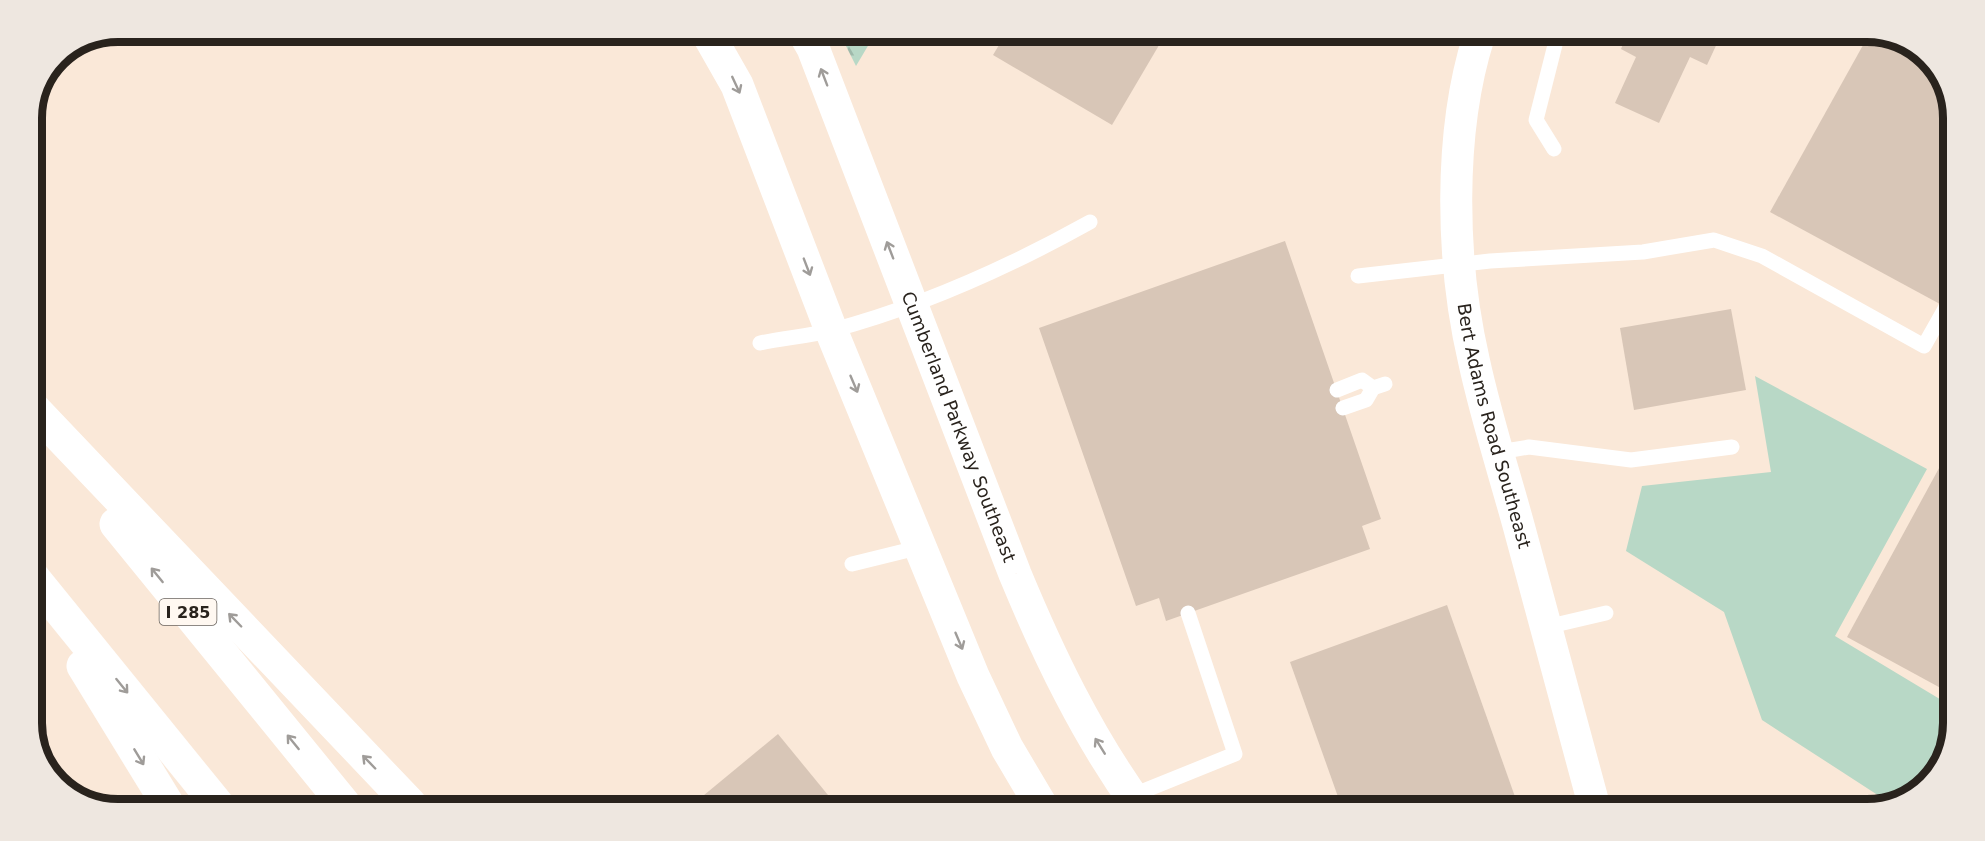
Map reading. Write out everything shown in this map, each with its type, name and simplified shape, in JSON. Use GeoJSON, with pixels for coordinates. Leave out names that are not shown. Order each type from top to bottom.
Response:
{"type":"FeatureCollection","features":[{"type":"Feature","properties":{"kind":"main road"},"geometry":{"type":"LineString","coordinates":[[713,42],[737,85],[831,330],[973,676],[1007,748],[1037,799]]}},
{"type":"Feature","properties":{"kind":"main road","name":"Cumberland Parkway Southeast"},"geometry":{"type":"LineString","coordinates":[[810,42],[1016,574],[1077,710],[1126,799]]}},
{"type":"Feature","properties":{"kind":"main road"},"geometry":{"type":"LineString","coordinates":[[42,418],[405,799]]}},
{"type":"Feature","properties":{"kind":"main road","name":"I 285"},"geometry":{"type":"LineString","coordinates":[[42,432],[340,799]]}},
{"type":"Feature","properties":{"kind":"main road"},"geometry":{"type":"LineString","coordinates":[[42,588],[213,799]]}},
{"type":"Feature","properties":{"kind":"main road"},"geometry":{"type":"LineString","coordinates":[[42,598],[165,799]]}},
{"type":"Feature","properties":{"kind":"street","name":"Bert Adams Road Southeast"},"geometry":{"type":"LineString","coordinates":[[1477,42],[1461,114],[1457,170],[1458,266],[1473,360],[1594,799]]}},
{"type":"Feature","properties":{"kind":"lane"},"geometry":{"type":"LineString","coordinates":[[1554,149],[1536,120],[1556,42]]}},
{"type":"Feature","properties":{"kind":"lane"},"geometry":{"type":"LineString","coordinates":[[760,343],[831,330],[911,305],[949,291],[1049,245],[1090,222]]}},
{"type":"Feature","properties":{"kind":"lane"},"geometry":{"type":"LineString","coordinates":[[1358,276],[1490,261],[1644,252],[1714,240],[1762,256],[1924,346],[1943,312]]}},
{"type":"Feature","properties":{"kind":"lane"},"geometry":{"type":"LineString","coordinates":[[1337,390],[1362,381],[1379,386],[1366,400],[1343,408]]}},
{"type":"Feature","properties":{"kind":"lane"},"geometry":{"type":"LineString","coordinates":[[1499,452],[1529,447],[1631,460],[1732,447]]}},
{"type":"Feature","properties":{"kind":"lane"},"geometry":{"type":"LineString","coordinates":[[852,564],[921,547]]}},
{"type":"Feature","properties":{"kind":"lane"},"geometry":{"type":"LineString","coordinates":[[1137,799],[1235,754],[1188,613]]}},
{"type":"Feature","properties":{"kind":"lane"},"geometry":{"type":"LineString","coordinates":[[1546,627],[1606,613]]}},
{"type":"Feature","properties":{"kind":"green space"},"geometry":{"type":"Polygon","coordinates":[[[844,42],[870,42],[856,66],[844,42]]]}},
{"type":"Feature","properties":{"kind":"green space"},"geometry":{"type":"Polygon","coordinates":[[[1755,376],[1927,469],[1835,636],[1943,701],[1942,738],[1933,761],[1917,780],[1892,795],[1882,798],[1762,720],[1724,612],[1626,551],[1642,486],[1771,472],[1755,376]]]}},
{"type":"Feature","properties":{"kind":"building"},"geometry":{"type":"Polygon","coordinates":[[[1001,42],[1161,42],[1112,125],[993,55],[1001,42]]]}},
{"type":"Feature","properties":{"kind":"building"},"geometry":{"type":"Polygon","coordinates":[[[1624,42],[1718,42],[1707,65],[1690,57],[1659,123],[1615,103],[1636,57],[1621,49],[1624,42]]]}},
{"type":"Feature","properties":{"kind":"building"},"geometry":{"type":"Polygon","coordinates":[[[1865,42],[1882,43],[1896,48],[1921,64],[1935,84],[1943,113],[1943,306],[1770,212],[1865,42]]]}},
{"type":"Feature","properties":{"kind":"building"},"geometry":{"type":"Polygon","coordinates":[[[1285,241],[1381,519],[1362,526],[1370,549],[1166,621],[1159,598],[1136,606],[1039,328],[1285,241]]]}},
{"type":"Feature","properties":{"kind":"building"},"geometry":{"type":"Polygon","coordinates":[[[1731,309],[1746,390],[1634,410],[1620,328],[1731,309]]]}},
{"type":"Feature","properties":{"kind":"building"},"geometry":{"type":"Polygon","coordinates":[[[1943,461],[1943,689],[1847,637],[1943,461]]]}},
{"type":"Feature","properties":{"kind":"building"},"geometry":{"type":"Polygon","coordinates":[[[1447,605],[1516,799],[1339,799],[1290,662],[1447,605]]]}},
{"type":"Feature","properties":{"kind":"building"},"geometry":{"type":"Polygon","coordinates":[[[778,734],[831,799],[699,799],[778,734]]]}}]}
